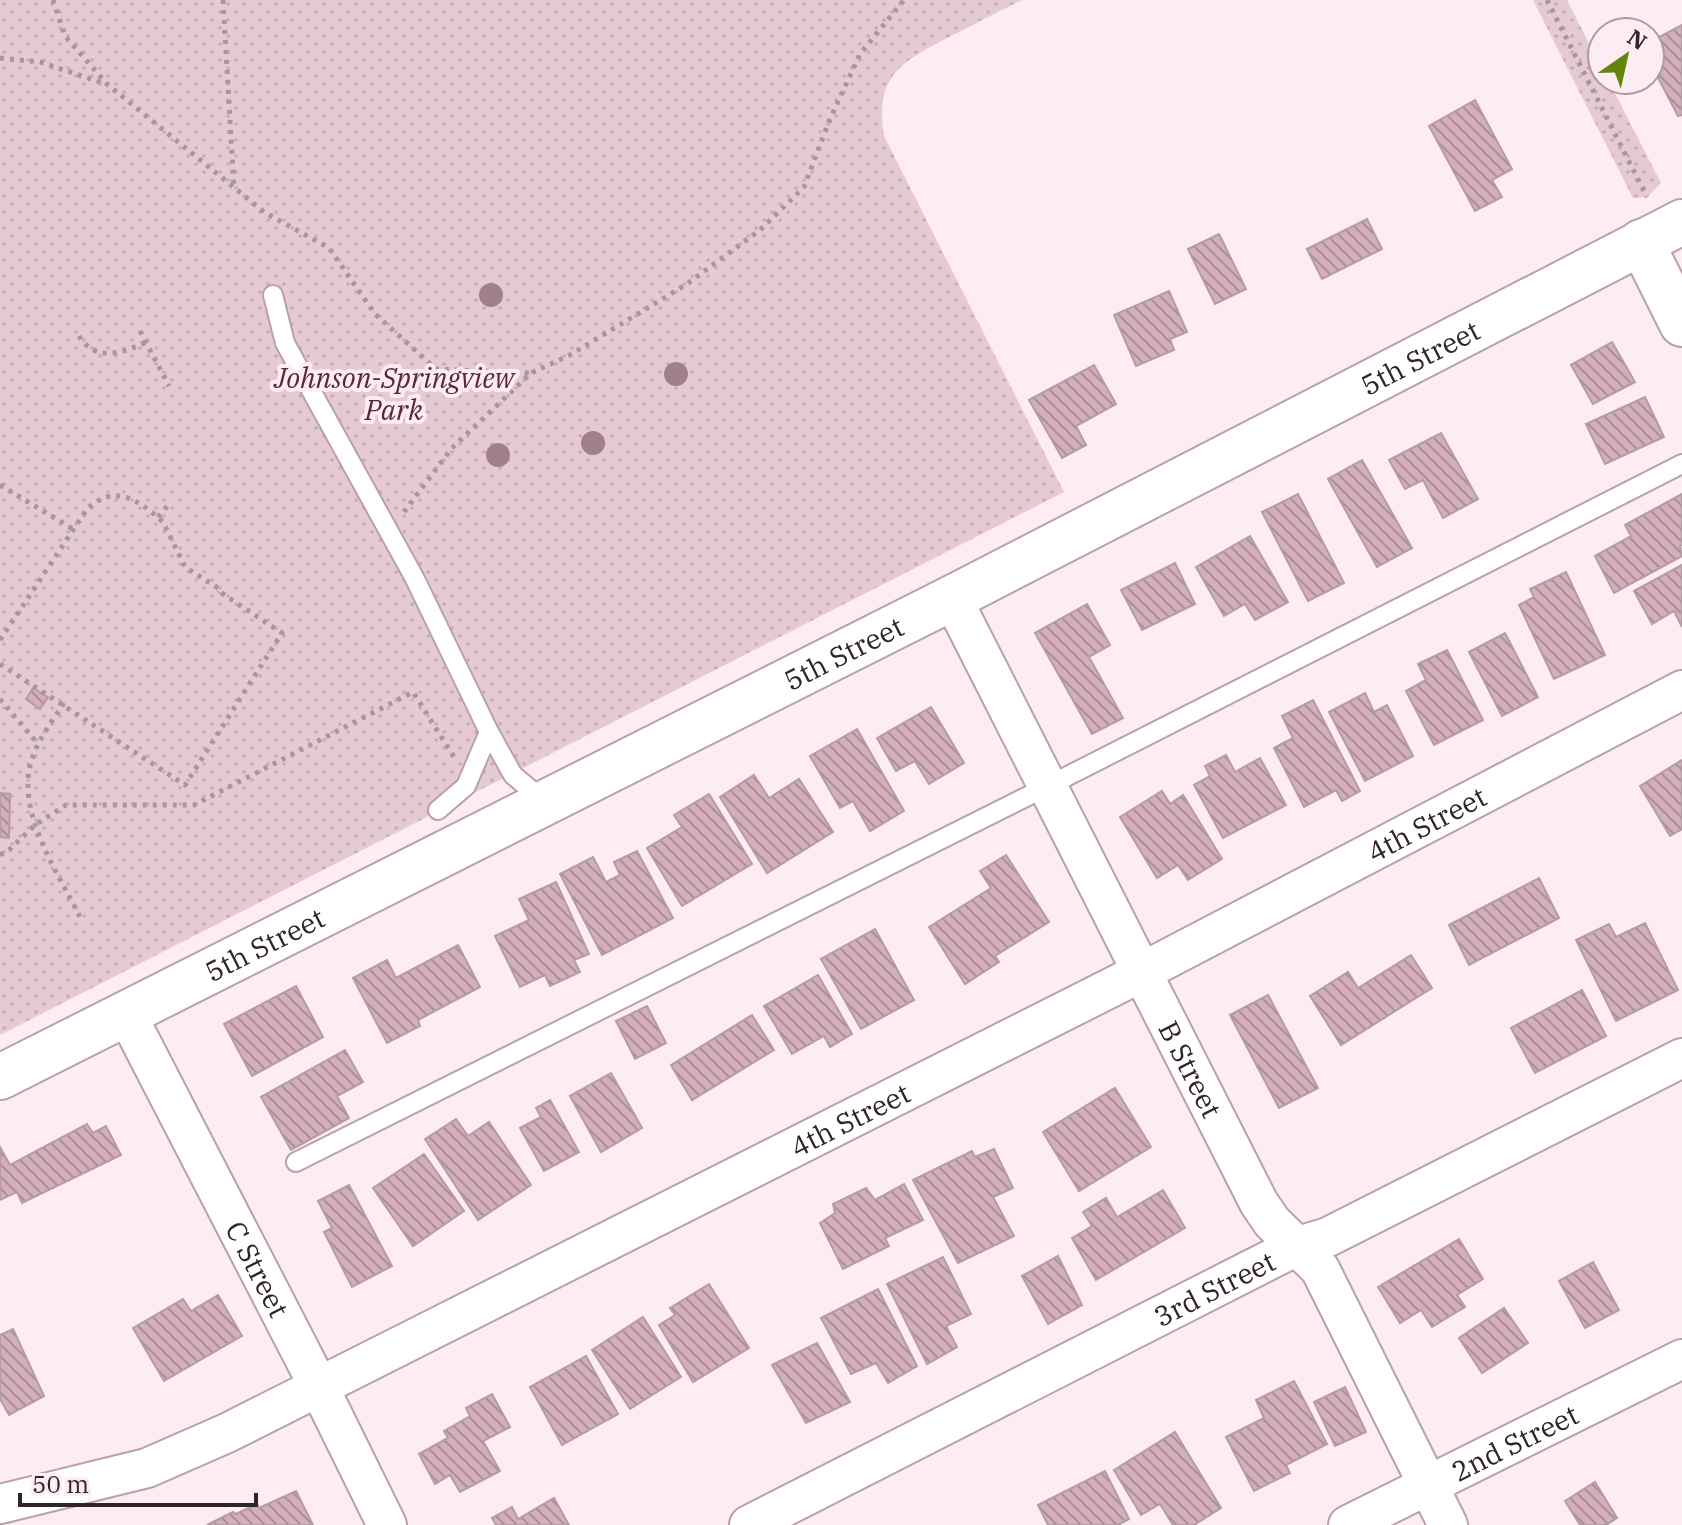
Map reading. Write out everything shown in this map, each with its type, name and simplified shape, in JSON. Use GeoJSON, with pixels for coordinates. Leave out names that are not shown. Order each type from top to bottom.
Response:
{"type":"FeatureCollection","features":[{"type":"Feature","properties":{"kind":"street","name":"5th Street"},"geometry":{"type":"LineString","coordinates":[[0,1077],[952,598],[1682,222]]}},
{"type":"Feature","properties":{"kind":"street"},"geometry":{"type":"LineString","coordinates":[[1641,242],[1682,324]]}},
{"type":"Feature","properties":{"kind":"street","name":"B Street"},"geometry":{"type":"LineString","coordinates":[[952,598],[1259,1203],[1295,1247],[1320,1269],[1448,1525]]}},
{"type":"Feature","properties":{"kind":"street","name":"4th Street"},"geometry":{"type":"LineString","coordinates":[[0,1504],[147,1468],[227,1433],[1142,972],[1682,690]]}},
{"type":"Feature","properties":{"kind":"street","name":"C Street"},"geometry":{"type":"LineString","coordinates":[[126,1013],[387,1525]]}},
{"type":"Feature","properties":{"kind":"street","name":"3rd Street"},"geometry":{"type":"LineString","coordinates":[[749,1525],[1295,1247],[1328,1237],[1682,1058]]}},
{"type":"Feature","properties":{"kind":"street","name":"2nd Street"},"geometry":{"type":"LineString","coordinates":[[1348,1525],[1682,1359]]}},
{"type":"Feature","properties":{"kind":"lane"},"geometry":{"type":"LineString","coordinates":[[273,295],[285,343],[415,579],[489,732],[513,775],[544,801]]}},
{"type":"Feature","properties":{"kind":"lane"},"geometry":{"type":"LineString","coordinates":[[296,1162],[1048,786],[1682,464]]}},
{"type":"Feature","properties":{"kind":"lane"},"geometry":{"type":"LineString","coordinates":[[438,810],[466,786],[489,732]]}},
{"type":"Feature","properties":{"kind":"path"},"geometry":{"type":"LineString","coordinates":[[53,0],[65,36],[107,84],[264,212],[329,248],[375,314],[436,369],[531,373]]}},
{"type":"Feature","properties":{"kind":"path"},"geometry":{"type":"LineString","coordinates":[[223,0],[234,188]]}},
{"type":"Feature","properties":{"kind":"path"},"geometry":{"type":"LineString","coordinates":[[389,532],[452,448],[531,373],[570,355],[687,284],[760,230],[804,187],[830,119],[860,54],[904,0]]}},
{"type":"Feature","properties":{"kind":"path"},"geometry":{"type":"LineString","coordinates":[[1547,0],[1647,197]]}},
{"type":"Feature","properties":{"kind":"path"},"geometry":{"type":"LineString","coordinates":[[0,58],[40,62],[107,84]]}},
{"type":"Feature","properties":{"kind":"path"},"geometry":{"type":"LineString","coordinates":[[140,331],[169,386]]}},
{"type":"Feature","properties":{"kind":"path"},"geometry":{"type":"LineString","coordinates":[[79,336],[89,347],[110,354],[123,353],[146,342]]}},
{"type":"Feature","properties":{"kind":"path"},"geometry":{"type":"LineString","coordinates":[[0,485],[73,529]]}},
{"type":"Feature","properties":{"kind":"path"},"geometry":{"type":"LineString","coordinates":[[0,640],[87,509],[97,499],[116,494],[132,500],[163,522],[185,567],[282,633],[185,785],[0,664]]}},
{"type":"Feature","properties":{"kind":"path"},"geometry":{"type":"LineString","coordinates":[[158,517],[169,504]]}},
{"type":"Feature","properties":{"kind":"path"},"geometry":{"type":"LineString","coordinates":[[0,855],[35,825],[66,805],[194,805],[413,692],[460,767],[453,771],[466,786]]}},
{"type":"Feature","properties":{"kind":"path"},"geometry":{"type":"LineString","coordinates":[[0,699],[38,744]]}},
{"type":"Feature","properties":{"kind":"path"},"geometry":{"type":"LineString","coordinates":[[63,704],[38,744],[30,764],[28,803],[35,825],[80,917]]}},
{"type":"Feature","properties":{"kind":"green space","name":"Johnson-Springview Park"},"geometry":{"type":"Polygon","coordinates":[[[0,0],[1022,0],[905,63],[888,85],[882,116],[884,136],[1064,492],[0,1035],[0,0]]]}},
{"type":"Feature","properties":{"kind":"green space"},"geometry":{"type":"Polygon","coordinates":[[[1533,0],[1567,0],[1586,37],[1586,96],[1616,96],[1661,183],[1647,197],[1633,198],[1533,0]]]}},
{"type":"Feature","properties":{"kind":"building"},"geometry":{"type":"Polygon","coordinates":[[[1682,25],[1682,115],[1678,116],[1666,93],[1666,34],[1682,25]]]}},
{"type":"Feature","properties":{"kind":"building"},"geometry":{"type":"Polygon","coordinates":[[[1475,100],[1512,169],[1492,180],[1502,197],[1475,211],[1429,126],[1475,100]]]}},
{"type":"Feature","properties":{"kind":"building"},"geometry":{"type":"Polygon","coordinates":[[[1367,219],[1382,249],[1322,279],[1307,249],[1367,219]]]}},
{"type":"Feature","properties":{"kind":"building"},"geometry":{"type":"Polygon","coordinates":[[[1219,234],[1246,289],[1215,304],[1188,249],[1219,234]]]}},
{"type":"Feature","properties":{"kind":"building"},"geometry":{"type":"Polygon","coordinates":[[[1169,291],[1187,332],[1170,339],[1174,350],[1136,366],[1114,315],[1169,291]]]}},
{"type":"Feature","properties":{"kind":"building"},"geometry":{"type":"Polygon","coordinates":[[[1612,342],[1635,382],[1593,404],[1571,365],[1612,342]]]}},
{"type":"Feature","properties":{"kind":"building"},"geometry":{"type":"Polygon","coordinates":[[[1094,365],[1116,404],[1076,426],[1086,445],[1062,458],[1029,400],[1094,365]]]}},
{"type":"Feature","properties":{"kind":"building"},"geometry":{"type":"Polygon","coordinates":[[[1645,397],[1664,437],[1605,464],[1586,424],[1645,397]]]}},
{"type":"Feature","properties":{"kind":"building"},"geometry":{"type":"Polygon","coordinates":[[[1441,433],[1478,499],[1443,518],[1423,480],[1405,489],[1389,460],[1441,433]]]}},
{"type":"Feature","properties":{"kind":"building"},"geometry":{"type":"Polygon","coordinates":[[[1362,460],[1412,548],[1377,567],[1328,479],[1362,460]]]}},
{"type":"Feature","properties":{"kind":"building"},"geometry":{"type":"Polygon","coordinates":[[[1298,494],[1344,583],[1308,601],[1262,512],[1298,494]]]}},
{"type":"Feature","properties":{"kind":"building"},"geometry":{"type":"Polygon","coordinates":[[[1682,494],[1682,556],[1614,593],[1595,556],[1631,536],[1625,525],[1682,494]]]}},
{"type":"Feature","properties":{"kind":"building"},"geometry":{"type":"Polygon","coordinates":[[[1250,536],[1288,602],[1255,620],[1245,604],[1224,616],[1196,567],[1250,536]]]}},
{"type":"Feature","properties":{"kind":"building"},"geometry":{"type":"Polygon","coordinates":[[[1175,563],[1195,604],[1142,630],[1121,590],[1175,563]]]}},
{"type":"Feature","properties":{"kind":"building"},"geometry":{"type":"Polygon","coordinates":[[[1682,565],[1682,627],[1674,611],[1652,624],[1634,591],[1682,565]]]}},
{"type":"Feature","properties":{"kind":"building"},"geometry":{"type":"Polygon","coordinates":[[[1566,572],[1605,655],[1554,679],[1519,605],[1534,597],[1530,589],[1566,572]]]}},
{"type":"Feature","properties":{"kind":"building"},"geometry":{"type":"Polygon","coordinates":[[[1087,604],[1110,645],[1089,657],[1123,718],[1092,734],[1035,633],[1087,604]]]}},
{"type":"Feature","properties":{"kind":"building"},"geometry":{"type":"Polygon","coordinates":[[[1505,633],[1538,697],[1502,716],[1469,652],[1505,633]]]}},
{"type":"Feature","properties":{"kind":"building"},"geometry":{"type":"Polygon","coordinates":[[[1447,650],[1483,720],[1434,745],[1406,691],[1426,680],[1418,664],[1447,650]]]}},
{"type":"Feature","properties":{"kind":"building"},"geometry":{"type":"Polygon","coordinates":[[[33,688],[48,697],[40,709],[26,699],[33,688]]]}},
{"type":"Feature","properties":{"kind":"building"},"geometry":{"type":"Polygon","coordinates":[[[1365,693],[1374,712],[1387,705],[1413,756],[1365,781],[1329,712],[1365,693]]]}},
{"type":"Feature","properties":{"kind":"building"},"geometry":{"type":"Polygon","coordinates":[[[1313,700],[1360,791],[1342,801],[1336,790],[1304,807],[1274,748],[1293,738],[1282,716],[1313,700]]]}},
{"type":"Feature","properties":{"kind":"building"},"geometry":{"type":"Polygon","coordinates":[[[931,707],[964,763],[929,784],[915,761],[896,771],[877,738],[931,707]]]}},
{"type":"Feature","properties":{"kind":"building"},"geometry":{"type":"Polygon","coordinates":[[[857,729],[904,811],[870,831],[853,801],[840,808],[810,756],[857,729]]]}},
{"type":"Feature","properties":{"kind":"building"},"geometry":{"type":"Polygon","coordinates":[[[1226,755],[1235,772],[1260,758],[1286,805],[1223,838],[1194,785],[1210,776],[1205,766],[1226,755]]]}},
{"type":"Feature","properties":{"kind":"building"},"geometry":{"type":"Polygon","coordinates":[[[1682,760],[1682,829],[1670,836],[1640,786],[1682,760]]]}},
{"type":"Feature","properties":{"kind":"building"},"geometry":{"type":"Polygon","coordinates":[[[754,775],[769,798],[799,779],[833,832],[767,873],[720,797],[754,775]]]}},
{"type":"Feature","properties":{"kind":"building"},"geometry":{"type":"Polygon","coordinates":[[[1162,791],[1170,804],[1183,795],[1222,859],[1188,880],[1178,865],[1157,878],[1120,817],[1162,791]]]}},
{"type":"Feature","properties":{"kind":"building"},"geometry":{"type":"Polygon","coordinates":[[[0,793],[10,794],[9,838],[0,837],[0,793]]]}},
{"type":"Feature","properties":{"kind":"building"},"geometry":{"type":"Polygon","coordinates":[[[709,794],[752,864],[682,906],[647,848],[682,827],[674,815],[709,794]]]}},
{"type":"Feature","properties":{"kind":"building"},"geometry":{"type":"Polygon","coordinates":[[[637,851],[673,918],[602,955],[560,874],[593,857],[606,882],[620,875],[614,862],[637,851]]]}},
{"type":"Feature","properties":{"kind":"building"},"geometry":{"type":"Polygon","coordinates":[[[1006,855],[1049,922],[995,956],[999,962],[965,984],[929,927],[991,888],[980,871],[1006,855]]]}},
{"type":"Feature","properties":{"kind":"building"},"geometry":{"type":"Polygon","coordinates":[[[1539,878],[1559,918],[1469,965],[1449,925],[1539,878]]]}},
{"type":"Feature","properties":{"kind":"building"},"geometry":{"type":"Polygon","coordinates":[[[556,882],[589,954],[574,960],[580,972],[550,986],[545,975],[520,987],[495,936],[529,920],[519,899],[556,882]]]}},
{"type":"Feature","properties":{"kind":"building"},"geometry":{"type":"Polygon","coordinates":[[[1645,923],[1678,990],[1616,1021],[1576,940],[1609,924],[1616,937],[1645,923]]]}},
{"type":"Feature","properties":{"kind":"building"},"geometry":{"type":"Polygon","coordinates":[[[875,929],[914,1000],[861,1029],[821,959],[875,929]]]}},
{"type":"Feature","properties":{"kind":"building"},"geometry":{"type":"Polygon","coordinates":[[[458,945],[480,987],[418,1020],[420,1026],[387,1043],[353,978],[387,960],[396,978],[458,945]]]}},
{"type":"Feature","properties":{"kind":"building"},"geometry":{"type":"Polygon","coordinates":[[[1411,955],[1432,988],[1341,1045],[1310,996],[1348,972],[1358,988],[1411,955]]]}},
{"type":"Feature","properties":{"kind":"building"},"geometry":{"type":"Polygon","coordinates":[[[818,975],[852,1034],[830,1047],[824,1036],[792,1054],[764,1006],[818,975]]]}},
{"type":"Feature","properties":{"kind":"building"},"geometry":{"type":"Polygon","coordinates":[[[296,986],[323,1037],[252,1076],[224,1024],[296,986]]]}},
{"type":"Feature","properties":{"kind":"building"},"geometry":{"type":"Polygon","coordinates":[[[1582,990],[1606,1036],[1535,1073],[1511,1028],[1582,990]]]}},
{"type":"Feature","properties":{"kind":"building"},"geometry":{"type":"Polygon","coordinates":[[[1268,995],[1318,1088],[1279,1108],[1230,1015],[1268,995]]]}},
{"type":"Feature","properties":{"kind":"building"},"geometry":{"type":"Polygon","coordinates":[[[647,1006],[666,1043],[635,1059],[616,1021],[647,1006]]]}},
{"type":"Feature","properties":{"kind":"building"},"geometry":{"type":"Polygon","coordinates":[[[752,1015],[774,1050],[692,1100],[671,1065],[752,1015]]]}},
{"type":"Feature","properties":{"kind":"building"},"geometry":{"type":"Polygon","coordinates":[[[345,1050],[363,1082],[337,1096],[349,1118],[291,1150],[261,1097],[345,1050]]]}},
{"type":"Feature","properties":{"kind":"building"},"geometry":{"type":"Polygon","coordinates":[[[611,1073],[642,1128],[601,1152],[570,1096],[611,1073]]]}},
{"type":"Feature","properties":{"kind":"building"},"geometry":{"type":"Polygon","coordinates":[[[1115,1088],[1151,1147],[1079,1191],[1043,1132],[1115,1088]]]}},
{"type":"Feature","properties":{"kind":"building"},"geometry":{"type":"Polygon","coordinates":[[[550,1100],[579,1152],[544,1171],[520,1128],[541,1117],[536,1108],[550,1100]]]}},
{"type":"Feature","properties":{"kind":"building"},"geometry":{"type":"Polygon","coordinates":[[[456,1119],[468,1136],[489,1122],[531,1185],[478,1220],[425,1139],[456,1119]]]}},
{"type":"Feature","properties":{"kind":"building"},"geometry":{"type":"Polygon","coordinates":[[[87,1124],[93,1133],[106,1126],[121,1155],[22,1203],[17,1192],[0,1200],[0,1147],[10,1165],[87,1124]]]}},
{"type":"Feature","properties":{"kind":"building"},"geometry":{"type":"Polygon","coordinates":[[[994,1149],[1013,1188],[993,1197],[1014,1236],[958,1263],[913,1180],[972,1151],[975,1157],[994,1149]]]}},
{"type":"Feature","properties":{"kind":"building"},"geometry":{"type":"Polygon","coordinates":[[[424,1154],[464,1211],[413,1246],[373,1188],[424,1154]]]}},
{"type":"Feature","properties":{"kind":"building"},"geometry":{"type":"Polygon","coordinates":[[[904,1184],[923,1220],[885,1238],[889,1246],[843,1269],[820,1223],[835,1213],[833,1204],[866,1188],[875,1200],[904,1184]]]}},
{"type":"Feature","properties":{"kind":"building"},"geometry":{"type":"Polygon","coordinates":[[[349,1185],[392,1266],[352,1287],[324,1232],[332,1228],[318,1201],[349,1185]]]}},
{"type":"Feature","properties":{"kind":"building"},"geometry":{"type":"Polygon","coordinates":[[[1163,1190],[1185,1228],[1096,1280],[1072,1238],[1092,1226],[1083,1212],[1106,1198],[1117,1217],[1163,1190]]]}},
{"type":"Feature","properties":{"kind":"building"},"geometry":{"type":"Polygon","coordinates":[[[1459,1239],[1483,1279],[1457,1295],[1465,1307],[1432,1327],[1421,1310],[1400,1323],[1378,1287],[1459,1239]]]}},
{"type":"Feature","properties":{"kind":"building"},"geometry":{"type":"Polygon","coordinates":[[[1058,1256],[1082,1305],[1048,1324],[1022,1276],[1058,1256]]]}},
{"type":"Feature","properties":{"kind":"building"},"geometry":{"type":"Polygon","coordinates":[[[943,1257],[971,1314],[946,1326],[957,1347],[927,1364],[887,1284],[943,1257]]]}},
{"type":"Feature","properties":{"kind":"building"},"geometry":{"type":"Polygon","coordinates":[[[1593,1262],[1619,1310],[1585,1328],[1559,1281],[1593,1262]]]}},
{"type":"Feature","properties":{"kind":"building"},"geometry":{"type":"Polygon","coordinates":[[[709,1284],[749,1348],[693,1382],[659,1325],[675,1315],[670,1308],[709,1284]]]}},
{"type":"Feature","properties":{"kind":"building"},"geometry":{"type":"Polygon","coordinates":[[[878,1289],[917,1366],[888,1383],[876,1363],[851,1374],[821,1318],[878,1289]]]}},
{"type":"Feature","properties":{"kind":"building"},"geometry":{"type":"Polygon","coordinates":[[[218,1295],[242,1336],[164,1381],[133,1328],[183,1299],[191,1311],[218,1295]]]}},
{"type":"Feature","properties":{"kind":"building"},"geometry":{"type":"Polygon","coordinates":[[[1504,1308],[1528,1343],[1482,1373],[1459,1338],[1504,1308]]]}},
{"type":"Feature","properties":{"kind":"building"},"geometry":{"type":"Polygon","coordinates":[[[643,1317],[681,1377],[630,1409],[592,1350],[643,1317]]]}},
{"type":"Feature","properties":{"kind":"building"},"geometry":{"type":"Polygon","coordinates":[[[13,1329],[44,1396],[9,1415],[0,1399],[0,1335],[13,1329]]]}},
{"type":"Feature","properties":{"kind":"building"},"geometry":{"type":"Polygon","coordinates":[[[817,1343],[850,1402],[806,1423],[772,1365],[817,1343]]]}},
{"type":"Feature","properties":{"kind":"building"},"geometry":{"type":"Polygon","coordinates":[[[586,1356],[618,1414],[562,1445],[530,1387],[586,1356]]]}},
{"type":"Feature","properties":{"kind":"building"},"geometry":{"type":"Polygon","coordinates":[[[1294,1381],[1327,1444],[1286,1465],[1290,1473],[1254,1491],[1226,1437],[1264,1418],[1256,1400],[1294,1381]]]}},
{"type":"Feature","properties":{"kind":"building"},"geometry":{"type":"Polygon","coordinates":[[[1345,1387],[1366,1432],[1335,1446],[1314,1402],[1345,1387]]]}},
{"type":"Feature","properties":{"kind":"building"},"geometry":{"type":"Polygon","coordinates":[[[492,1394],[510,1427],[483,1441],[500,1471],[460,1492],[450,1475],[435,1484],[419,1454],[448,1438],[444,1431],[470,1416],[466,1408],[492,1394]]]}},
{"type":"Feature","properties":{"kind":"building"},"geometry":{"type":"Polygon","coordinates":[[[1175,1432],[1221,1508],[1194,1525],[1173,1525],[1160,1504],[1141,1515],[1114,1470],[1175,1432]]]}},
{"type":"Feature","properties":{"kind":"building"},"geometry":{"type":"Polygon","coordinates":[[[1105,1471],[1129,1519],[1118,1525],[1048,1525],[1038,1505],[1105,1471]]]}},
{"type":"Feature","properties":{"kind":"building"},"geometry":{"type":"Polygon","coordinates":[[[1595,1482],[1617,1518],[1606,1525],[1580,1525],[1565,1501],[1595,1482]]]}},
{"type":"Feature","properties":{"kind":"building"},"geometry":{"type":"Polygon","coordinates":[[[296,1491],[313,1525],[207,1525],[233,1512],[236,1514],[257,1504],[259,1508],[296,1491]]]}},
{"type":"Feature","properties":{"kind":"building"},"geometry":{"type":"Polygon","coordinates":[[[554,1498],[569,1525],[496,1525],[492,1518],[512,1507],[518,1519],[554,1498]]]}}]}
